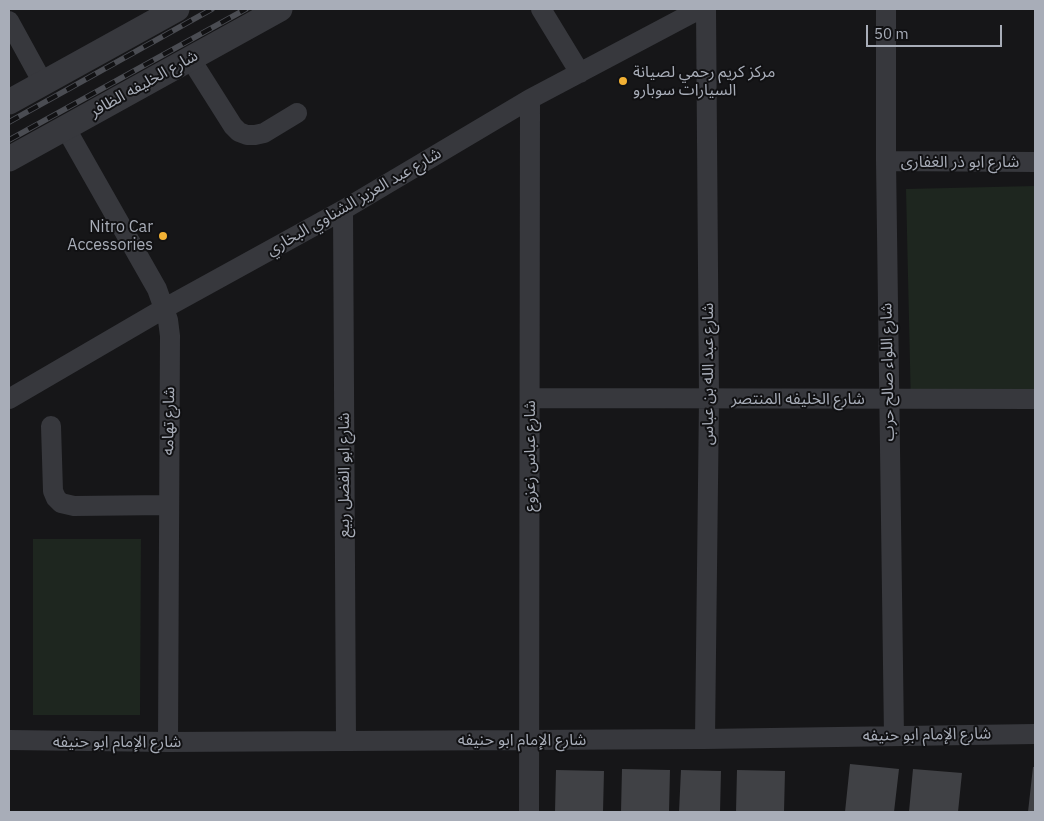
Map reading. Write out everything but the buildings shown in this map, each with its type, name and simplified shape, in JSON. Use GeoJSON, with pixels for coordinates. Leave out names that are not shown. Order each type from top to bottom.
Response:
{"type":"FeatureCollection","features":[{"type":"Feature","properties":{"kind":"street"},"geometry":{"type":"LineString","coordinates":[[9,102],[177,9]]}},
{"type":"Feature","properties":{"kind":"street","name":"شارع الخليفه الظافر"},"geometry":{"type":"LineString","coordinates":[[9,159],[280,9]]}},
{"type":"Feature","properties":{"kind":"street"},"geometry":{"type":"LineString","coordinates":[[541,9],[580,73]]}},
{"type":"Feature","properties":{"kind":"street","name":"شارع عبد العزيز الشناوي البخاري"},"geometry":{"type":"LineString","coordinates":[[9,399],[165,308],[343,210],[530,99],[700,9]]}},
{"type":"Feature","properties":{"kind":"street","name":"شارع عبد الله بن عباس"},"geometry":{"type":"LineString","coordinates":[[705,739],[709,399],[706,9]]}},
{"type":"Feature","properties":{"kind":"street","name":"شارع اللواء صالح حرب"},"geometry":{"type":"LineString","coordinates":[[886,9],[886,161],[894,736]]}},
{"type":"Feature","properties":{"kind":"street"},"geometry":{"type":"LineString","coordinates":[[9,21],[43,83]]}},
{"type":"Feature","properties":{"kind":"street"},"geometry":{"type":"LineString","coordinates":[[190,58],[233,126],[239,132],[247,135],[264,133],[297,113]]}},
{"type":"Feature","properties":{"kind":"street","name":"شارع عباس زعزوع"},"geometry":{"type":"LineString","coordinates":[[529,812],[530,99]]}},
{"type":"Feature","properties":{"kind":"street","name":"شارع تهامه"},"geometry":{"type":"LineString","coordinates":[[65,127],[157,289],[165,308],[170,336],[168,742]]}},
{"type":"Feature","properties":{"kind":"street","name":"شارع ابو ذر الغفارى"},"geometry":{"type":"LineString","coordinates":[[886,161],[1035,162]]}},
{"type":"Feature","properties":{"kind":"street","name":"شارع ابو الفضل ربيع"},"geometry":{"type":"LineString","coordinates":[[343,210],[346,741]]}},
{"type":"Feature","properties":{"kind":"street","name":"شارع الخليفه المنتصر"},"geometry":{"type":"LineString","coordinates":[[530,398],[1035,399]]}},
{"type":"Feature","properties":{"kind":"street"},"geometry":{"type":"LineString","coordinates":[[51,426],[53,491],[60,502],[74,506],[168,505]]}},
{"type":"Feature","properties":{"kind":"street","name":"شارع الإمام ابو حنيفه"},"geometry":{"type":"LineString","coordinates":[[9,740],[168,742],[705,739],[1035,734]]}},
{"type":"Feature","properties":{"kind":"shaded area"},"geometry":{"type":"Polygon","coordinates":[[[1035,186],[1035,404],[911,407],[906,189],[1035,186]]]}},
{"type":"Feature","properties":{"kind":"shaded area"},"geometry":{"type":"Polygon","coordinates":[[[33,539],[141,539],[140,715],[33,715],[33,539]]]}},
{"type":"Feature","properties":{"kind":"railway"},"geometry":{"type":"LineString","coordinates":[[9,122],[212,9]]}},
{"type":"Feature","properties":{"kind":"railway"},"geometry":{"type":"LineString","coordinates":[[9,140],[246,9]]}},
{"type":"Feature","properties":{"kind":"place","name":"مركز كريم رحمي لصيانة السيارات سوبارو"},"geometry":{"type":"Point","coordinates":[623,81]}},
{"type":"Feature","properties":{"kind":"place","name":"Nitro Car Accessories"},"geometry":{"type":"Point","coordinates":[163,236]}}]}
